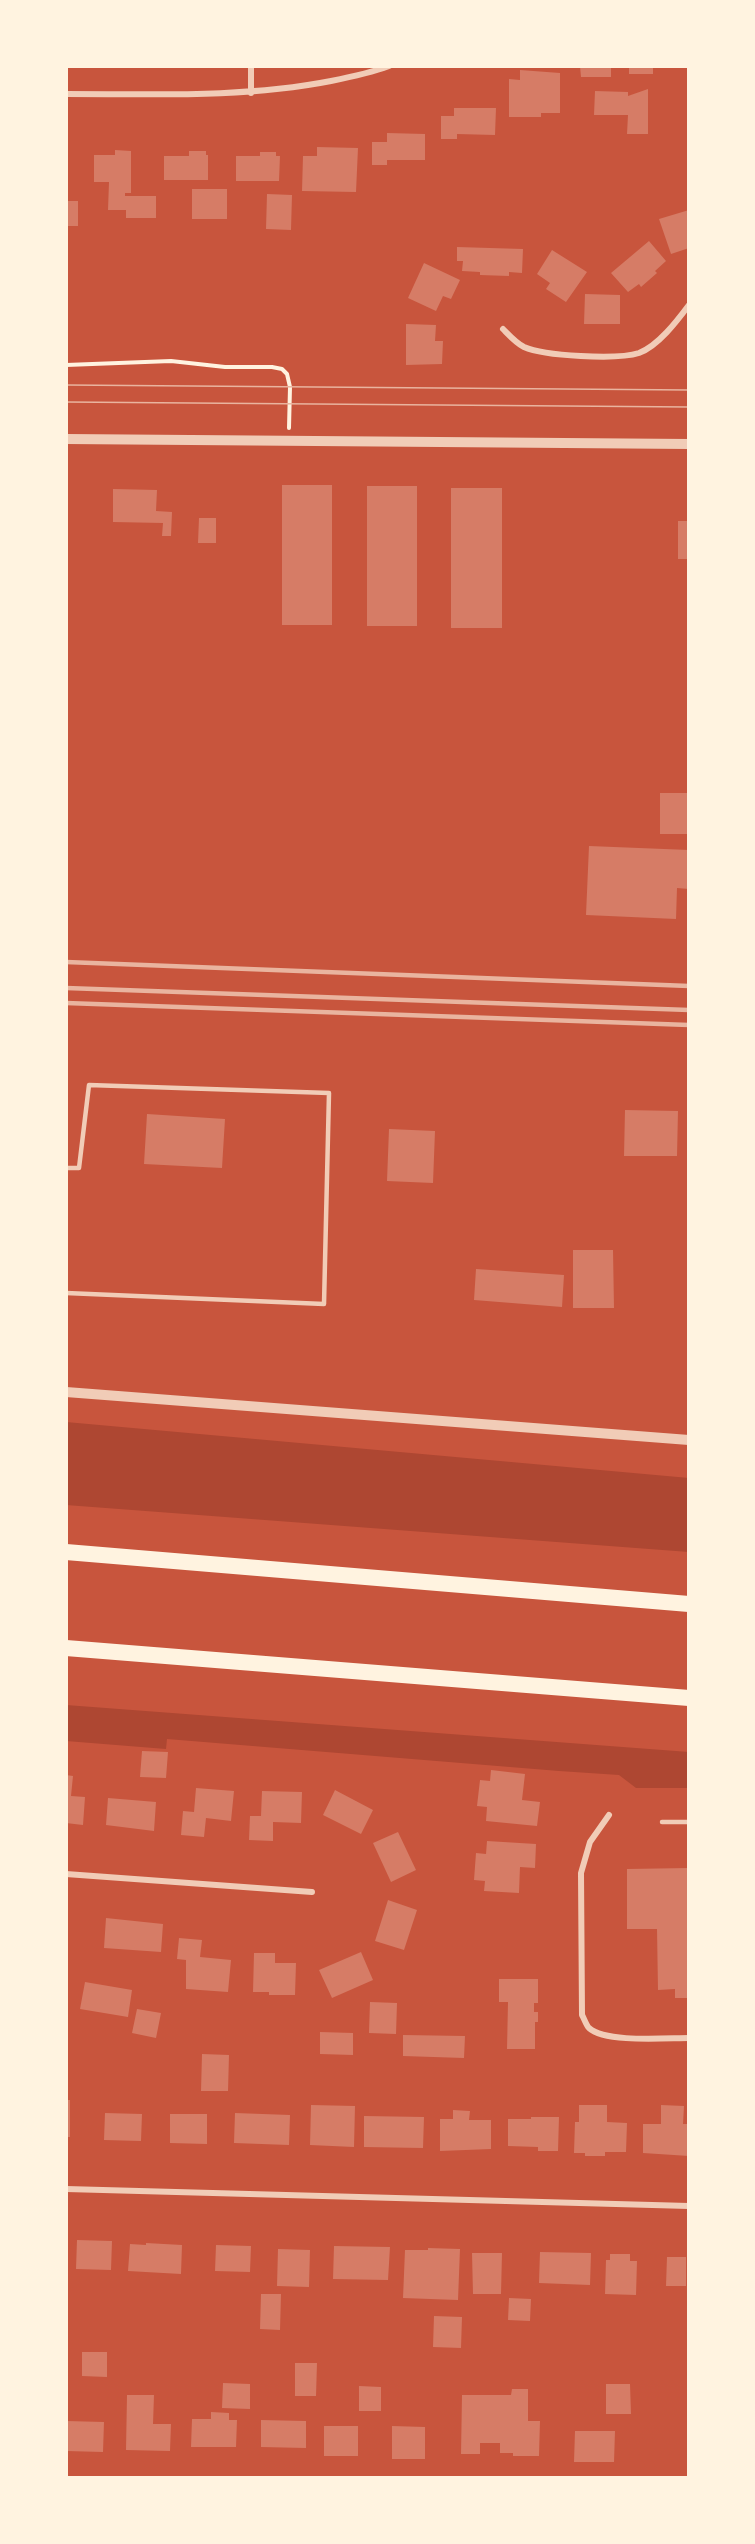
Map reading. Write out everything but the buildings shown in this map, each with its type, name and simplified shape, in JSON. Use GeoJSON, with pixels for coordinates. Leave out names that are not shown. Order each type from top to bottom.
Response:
{"type":"FeatureCollection","features":[{"type":"Feature","properties":{"kind":"highway"},"geometry":{"type":"LineString","coordinates":[[66,1552],[689,1604]]}},
{"type":"Feature","properties":{"kind":"highway"},"geometry":{"type":"LineString","coordinates":[[66,1648],[689,1698]]}},
{"type":"Feature","properties":{"kind":"street"},"geometry":{"type":"LineString","coordinates":[[251,66],[251,93]]}},
{"type":"Feature","properties":{"kind":"street"},"geometry":{"type":"LineString","coordinates":[[66,94],[251,93],[307,86],[373,72],[389,66]]}},
{"type":"Feature","properties":{"kind":"street"},"geometry":{"type":"LineString","coordinates":[[503,329],[522,346],[547,354],[621,356],[639,353],[652,345],[689,305]]}},
{"type":"Feature","properties":{"kind":"street"},"geometry":{"type":"LineString","coordinates":[[66,439],[689,444]]}},
{"type":"Feature","properties":{"kind":"street"},"geometry":{"type":"LineString","coordinates":[[66,1392],[689,1440]]}},
{"type":"Feature","properties":{"kind":"street"},"geometry":{"type":"LineString","coordinates":[[609,1815],[590,1842],[581,1873],[582,2015],[589,2027],[600,2034],[617,2037],[689,2038]]}},
{"type":"Feature","properties":{"kind":"street"},"geometry":{"type":"LineString","coordinates":[[66,1874],[312,1892]]}},
{"type":"Feature","properties":{"kind":"street"},"geometry":{"type":"LineString","coordinates":[[66,2189],[689,2206]]}},
{"type":"Feature","properties":{"kind":"lane"},"geometry":{"type":"LineString","coordinates":[[66,1168],[79,1168],[89,1085],[329,1094],[324,1304],[66,1293]]}},
{"type":"Feature","properties":{"kind":"lane"},"geometry":{"type":"LineString","coordinates":[[662,1822],[689,1822]]}},
{"type":"Feature","properties":{"kind":"path"},"geometry":{"type":"LineString","coordinates":[[66,365],[171,360],[225,367],[282,369],[287,374],[290,387],[288,441]]}},
{"type":"Feature","properties":{"kind":"shaded area"},"geometry":{"type":"Polygon","coordinates":[[[66,1422],[689,1478],[689,1552],[66,1505],[66,1422]]]}},
{"type":"Feature","properties":{"kind":"shaded area"},"geometry":{"type":"Polygon","coordinates":[[[66,1705],[689,1752],[689,1788],[636,1788],[619,1775],[167,1739],[166,1749],[66,1741],[66,1705]]]}},
{"type":"Feature","properties":{"kind":"tram line"},"geometry":{"type":"LineString","coordinates":[[66,385],[689,390]]}},
{"type":"Feature","properties":{"kind":"tram line"},"geometry":{"type":"LineString","coordinates":[[66,402],[689,407]]}},
{"type":"Feature","properties":{"kind":"railway"},"geometry":{"type":"LineString","coordinates":[[66,962],[689,986]]}},
{"type":"Feature","properties":{"kind":"railway"},"geometry":{"type":"LineString","coordinates":[[66,988],[689,1010]]}},
{"type":"Feature","properties":{"kind":"railway"},"geometry":{"type":"LineString","coordinates":[[66,1003],[689,1025]]}}]}
